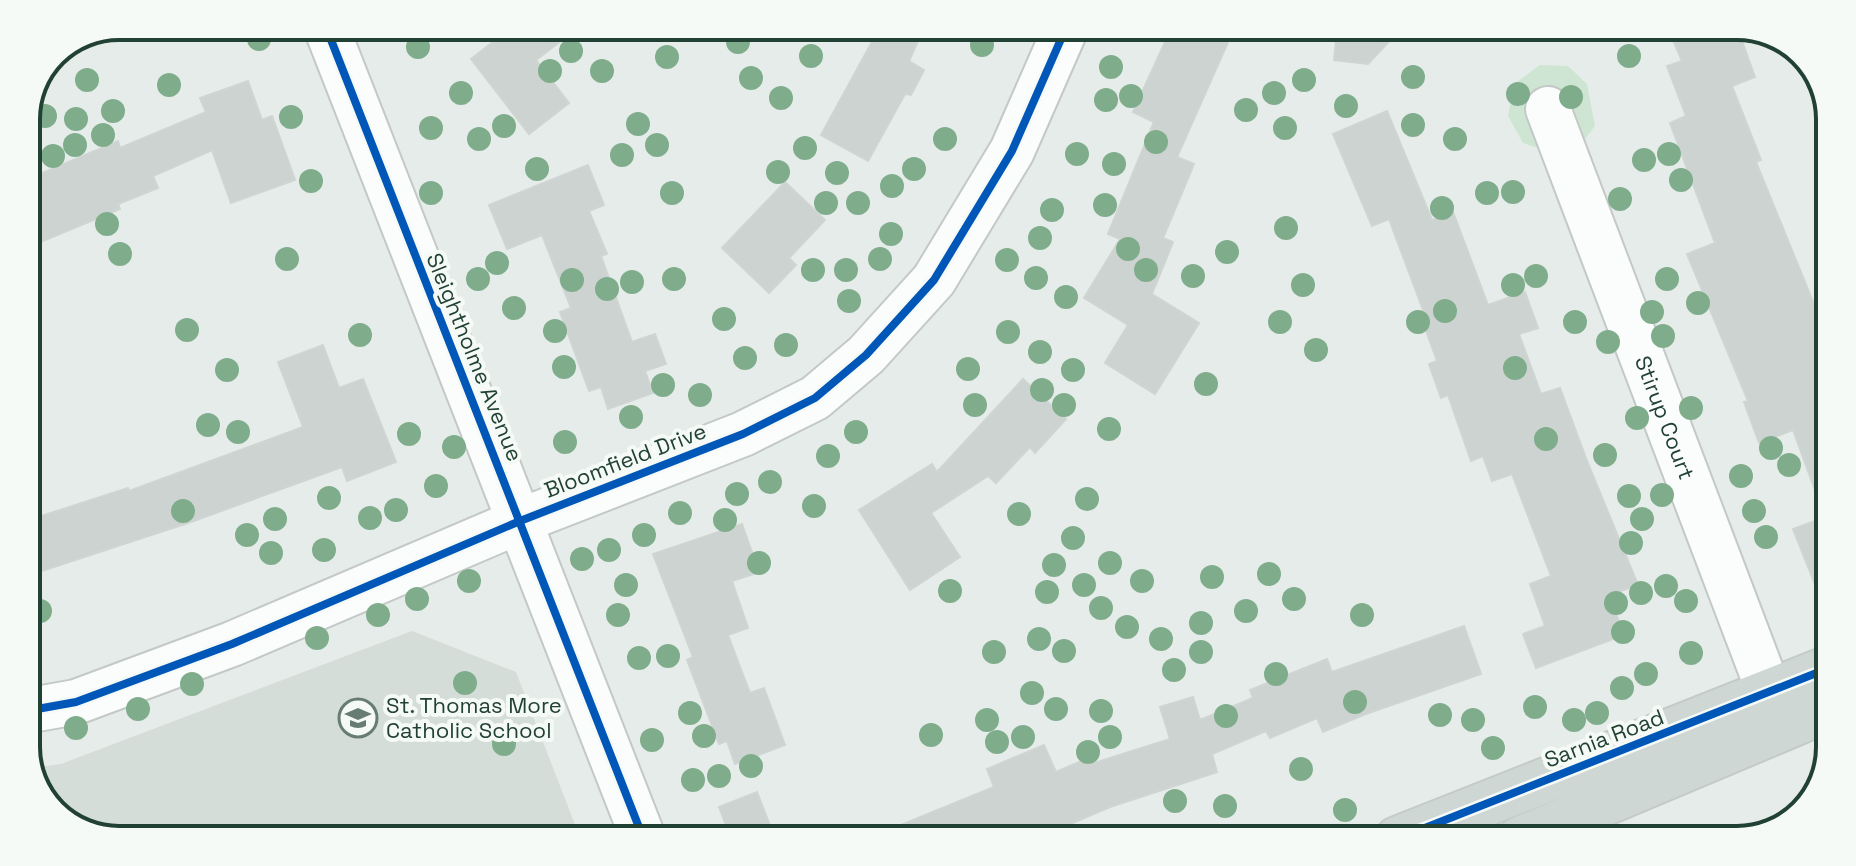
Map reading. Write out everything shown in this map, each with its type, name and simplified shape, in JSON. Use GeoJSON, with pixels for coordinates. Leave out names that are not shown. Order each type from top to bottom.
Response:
{"type":"FeatureCollection","features":[{"type":"Feature","properties":{"kind":"main road","name":"Sarnia Road"},"geometry":{"type":"LineString","coordinates":[[1546,826],[1776,710],[1816,677]]}},
{"type":"Feature","properties":{"kind":"main road","name":"Sarnia Road"},"geometry":{"type":"LineString","coordinates":[[1435,826],[1776,710],[1816,711]]}},
{"type":"Feature","properties":{"kind":"street","name":"Sleightholme Avenue"},"geometry":{"type":"LineString","coordinates":[[331,40],[639,826]]}},
{"type":"Feature","properties":{"kind":"street","name":"Bloomfield Drive"},"geometry":{"type":"LineString","coordinates":[[40,708],[76,702],[232,644],[520,521],[743,434],[815,398],[866,355],[934,280],[1012,151],[1061,40]]}},
{"type":"Feature","properties":{"kind":"street","name":"Stirup Court"},"geometry":{"type":"LineString","coordinates":[[1548,109],[1776,710]]}},
{"type":"Feature","properties":{"kind":"shaded area","name":"St. Thomas More Catholic School"},"geometry":{"type":"Polygon","coordinates":[[[412,631],[516,672],[576,826],[119,826],[89,820],[63,803],[51,787],[43,766],[61,764],[412,631]]]}},
{"type":"Feature","properties":{"kind":"green space"},"geometry":{"type":"Polygon","coordinates":[[[1540,65],[1568,66],[1587,84],[1595,126],[1579,147],[1556,154],[1523,143],[1508,116],[1514,84],[1540,65]]]}},
{"type":"Feature","properties":{"kind":"building"},"geometry":{"type":"Polygon","coordinates":[[[496,40],[562,40],[536,60],[569,103],[529,134],[471,59],[496,40]]]}},
{"type":"Feature","properties":{"kind":"building"},"geometry":{"type":"Polygon","coordinates":[[[873,40],[918,40],[909,61],[924,70],[911,95],[905,94],[868,161],[821,135],[873,40]]]}},
{"type":"Feature","properties":{"kind":"building"},"geometry":{"type":"Polygon","coordinates":[[[1166,40],[1229,40],[1177,157],[1194,164],[1163,238],[1173,242],[1152,294],[1199,323],[1155,394],[1105,363],[1128,325],[1084,298],[1120,239],[1108,234],[1154,122],[1133,112],[1166,40]]]}},
{"type":"Feature","properties":{"kind":"building"},"geometry":{"type":"Polygon","coordinates":[[[1336,40],[1390,40],[1368,64],[1334,60],[1336,40]]]}},
{"type":"Feature","properties":{"kind":"building"},"geometry":{"type":"Polygon","coordinates":[[[1673,40],[1742,41],[1755,77],[1732,86],[1761,160],[1756,162],[1816,309],[1816,493],[1793,430],[1759,443],[1744,402],[1748,401],[1687,254],[1715,243],[1670,123],[1686,116],[1667,66],[1682,61],[1673,40]]]}},
{"type":"Feature","properties":{"kind":"building"},"geometry":{"type":"Polygon","coordinates":[[[248,81],[262,120],[272,116],[295,180],[231,203],[212,150],[153,176],[158,188],[118,204],[120,209],[40,242],[40,174],[118,141],[120,148],[206,112],[200,98],[248,81]]]}},
{"type":"Feature","properties":{"kind":"building"},"geometry":{"type":"Polygon","coordinates":[[[1387,111],[1432,220],[1453,212],[1488,305],[1525,292],[1538,328],[1519,334],[1541,394],[1560,388],[1638,585],[1609,595],[1624,635],[1536,668],[1523,634],[1545,626],[1530,584],[1551,576],[1512,474],[1492,481],[1483,456],[1471,461],[1448,395],[1441,398],[1429,364],[1437,361],[1425,328],[1429,326],[1389,219],[1372,226],[1333,134],[1387,111]]]}},
{"type":"Feature","properties":{"kind":"building"},"geometry":{"type":"Polygon","coordinates":[[[588,165],[604,205],[589,211],[607,254],[601,256],[632,342],[655,334],[666,364],[645,371],[653,393],[608,409],[601,387],[589,391],[560,312],[571,308],[542,235],[507,249],[489,205],[588,165]]]}},
{"type":"Feature","properties":{"kind":"building"},"geometry":{"type":"Polygon","coordinates":[[[785,182],[825,220],[789,258],[796,265],[769,293],[722,248],[785,182]]]}},
{"type":"Feature","properties":{"kind":"building"},"geometry":{"type":"Polygon","coordinates":[[[323,345],[339,388],[363,379],[396,462],[347,481],[342,467],[191,522],[40,571],[40,516],[128,488],[129,491],[303,427],[278,362],[323,345]]]}},
{"type":"Feature","properties":{"kind":"building"},"geometry":{"type":"Polygon","coordinates":[[[1023,379],[1066,419],[1035,453],[1030,447],[996,483],[988,476],[931,513],[960,557],[910,590],[859,510],[932,464],[937,472],[1023,379]]]}},
{"type":"Feature","properties":{"kind":"building"},"geometry":{"type":"Polygon","coordinates":[[[1816,521],[1816,587],[1793,529],[1816,521]]]}},
{"type":"Feature","properties":{"kind":"building"},"geometry":{"type":"Polygon","coordinates":[[[742,524],[759,572],[732,581],[748,628],[728,635],[750,693],[764,688],[785,745],[735,764],[727,741],[719,744],[687,660],[693,657],[653,554],[742,524]]]}},
{"type":"Feature","properties":{"kind":"building"},"geometry":{"type":"Polygon","coordinates":[[[1464,626],[1481,674],[1323,732],[1317,718],[1270,738],[1266,731],[1212,754],[1217,772],[1110,807],[1066,826],[898,826],[994,787],[987,769],[1044,745],[1056,772],[1086,759],[1088,765],[1170,739],[1160,707],[1193,697],[1200,720],[1253,698],[1250,690],[1327,659],[1332,672],[1464,626]]]}},
{"type":"Feature","properties":{"kind":"building"},"geometry":{"type":"Polygon","coordinates":[[[757,792],[770,826],[726,826],[719,807],[757,792]]]}},
{"type":"Feature","properties":{"kind":"cycle path"},"geometry":{"type":"LineString","coordinates":[[331,40],[638,826]]}},
{"type":"Feature","properties":{"kind":"cycle path"},"geometry":{"type":"LineString","coordinates":[[40,708],[76,702],[232,644],[520,521],[743,434],[815,398],[866,355],[934,280],[1012,151],[1061,40]]}},
{"type":"Feature","properties":{"kind":"cycle path"},"geometry":{"type":"LineString","coordinates":[[1430,826],[1816,673]]}},
{"type":"Feature","properties":{"kind":"place","name":"St. Thomas More Catholic School"},"geometry":{"type":"Point","coordinates":[358,718]}}]}
